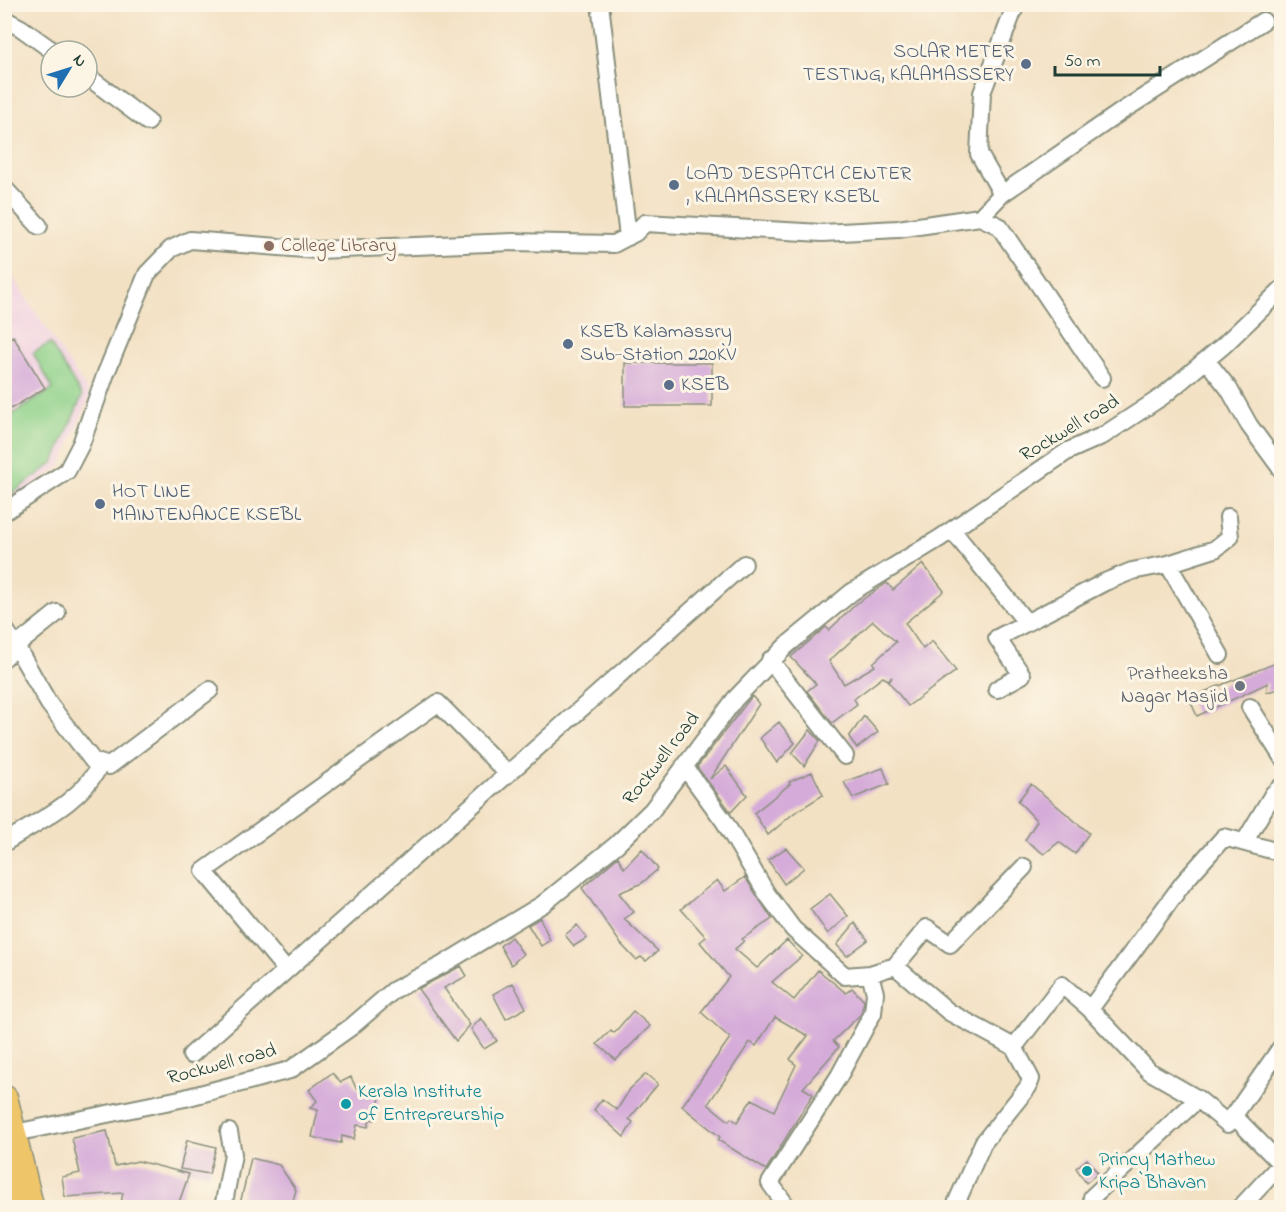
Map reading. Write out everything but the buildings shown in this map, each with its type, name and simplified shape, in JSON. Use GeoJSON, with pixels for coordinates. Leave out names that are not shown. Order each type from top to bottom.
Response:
{"type":"FeatureCollection","features":[{"type":"Feature","properties":{"kind":"main road"},"geometry":{"type":"LineString","coordinates":[[4,1099],[8,1134],[30,1208]]}},
{"type":"Feature","properties":{"kind":"main road"},"geometry":{"type":"LineString","coordinates":[[4,1180],[11,1208]]}},
{"type":"Feature","properties":{"kind":"street"},"geometry":{"type":"LineString","coordinates":[[600,4],[628,237]]}},
{"type":"Feature","properties":{"kind":"street"},"geometry":{"type":"LineString","coordinates":[[1002,194],[979,154],[982,93],[1016,4]]}},
{"type":"Feature","properties":{"kind":"street"},"geometry":{"type":"LineString","coordinates":[[4,19],[39,41]]}},
{"type":"Feature","properties":{"kind":"street"},"geometry":{"type":"LineString","coordinates":[[980,217],[1002,194],[1122,111],[1263,21]]}},
{"type":"Feature","properties":{"kind":"street"},"geometry":{"type":"LineString","coordinates":[[99,85],[148,122]]}},
{"type":"Feature","properties":{"kind":"street"},"geometry":{"type":"LineString","coordinates":[[4,188],[39,226]]}},
{"type":"Feature","properties":{"kind":"street"},"geometry":{"type":"LineString","coordinates":[[4,512],[67,471],[81,444],[147,274],[171,249],[190,240],[316,250],[513,242],[614,244],[628,237],[645,223],[822,233],[898,229],[980,217],[999,226],[1102,378]]}},
{"type":"Feature","properties":{"kind":"street","name":"Rockwell road"},"geometry":{"type":"LineString","coordinates":[[8,1134],[186,1098],[290,1070],[351,1027],[394,990],[442,965],[543,904],[645,817],[735,699],[770,660],[852,592],[952,530],[1068,451],[1104,435],[1163,396],[1206,360],[1281,289]]}},
{"type":"Feature","properties":{"kind":"street"},"geometry":{"type":"LineString","coordinates":[[1206,360],[1229,389],[1249,425],[1281,470]]}},
{"type":"Feature","properties":{"kind":"street"},"geometry":{"type":"LineString","coordinates":[[997,689],[1022,675],[997,638],[1105,582],[1132,571],[1168,564],[1215,549],[1230,537],[1228,517]]}},
{"type":"Feature","properties":{"kind":"street"},"geometry":{"type":"LineString","coordinates":[[952,530],[1026,622]]}},
{"type":"Feature","properties":{"kind":"street"},"geometry":{"type":"LineString","coordinates":[[191,1054],[744,564]]}},
{"type":"Feature","properties":{"kind":"street"},"geometry":{"type":"LineString","coordinates":[[1168,564],[1220,655]]}},
{"type":"Feature","properties":{"kind":"street"},"geometry":{"type":"LineString","coordinates":[[10,652],[57,613]]}},
{"type":"Feature","properties":{"kind":"street"},"geometry":{"type":"LineString","coordinates":[[4,627],[10,652],[93,762],[100,765],[109,766],[210,690]]}},
{"type":"Feature","properties":{"kind":"street"},"geometry":{"type":"LineString","coordinates":[[770,660],[845,756]]}},
{"type":"Feature","properties":{"kind":"street"},"geometry":{"type":"LineString","coordinates":[[286,970],[204,871],[438,703],[508,774]]}},
{"type":"Feature","properties":{"kind":"street"},"geometry":{"type":"LineString","coordinates":[[1250,707],[1281,757]]}},
{"type":"Feature","properties":{"kind":"street"},"geometry":{"type":"LineString","coordinates":[[4,843],[72,799],[87,786],[100,765]]}},
{"type":"Feature","properties":{"kind":"street"},"geometry":{"type":"LineString","coordinates":[[684,766],[724,821],[767,894],[793,929],[844,976],[870,974],[895,966],[927,928],[950,944],[1024,867]]}},
{"type":"Feature","properties":{"kind":"street"},"geometry":{"type":"LineString","coordinates":[[1245,841],[1273,794],[1281,786]]}},
{"type":"Feature","properties":{"kind":"street"},"geometry":{"type":"LineString","coordinates":[[1090,1009],[1205,856],[1224,837],[1245,841],[1281,853]]}},
{"type":"Feature","properties":{"kind":"street"},"geometry":{"type":"LineString","coordinates":[[895,966],[949,1012],[1014,1047],[1031,1079],[1028,1088],[983,1143],[954,1208]]}},
{"type":"Feature","properties":{"kind":"street"},"geometry":{"type":"LineString","coordinates":[[788,1208],[770,1183],[839,1076],[873,1013],[874,993],[870,974]]}},
{"type":"Feature","properties":{"kind":"street"},"geometry":{"type":"LineString","coordinates":[[1014,1047],[1062,985],[1090,1009],[1149,1071],[1198,1099],[1228,1124],[1281,1046]]}},
{"type":"Feature","properties":{"kind":"street"},"geometry":{"type":"LineString","coordinates":[[1092,1197],[1198,1099]]}},
{"type":"Feature","properties":{"kind":"street"},"geometry":{"type":"LineString","coordinates":[[1233,1115],[1281,1165],[1240,1208]]}},
{"type":"Feature","properties":{"kind":"street"},"geometry":{"type":"LineString","coordinates":[[223,1208],[233,1154],[229,1132]]}},
{"type":"Feature","properties":{"kind":"shaded area"},"geometry":{"type":"Polygon","coordinates":[[[4,264],[90,395],[61,466],[4,505],[4,264]]]}},
{"type":"Feature","properties":{"kind":"green space"},"geometry":{"type":"Polygon","coordinates":[[[50,343],[82,396],[54,462],[13,493],[5,479],[5,419],[53,389],[33,353],[50,343]]]}},
{"type":"Feature","properties":{"kind":"place","name":"SOLAR METER TESTING, KALAMASSERY"},"geometry":{"type":"Point","coordinates":[1026,64]}},
{"type":"Feature","properties":{"kind":"place","name":"LOAD DESPATCH CENTER , KALAMASSERY KSEBL"},"geometry":{"type":"Point","coordinates":[674,185]}},
{"type":"Feature","properties":{"kind":"place","name":"College Library"},"geometry":{"type":"Point","coordinates":[269,246]}},
{"type":"Feature","properties":{"kind":"place","name":"KSEB Kalamassry Sub-Station 220KV"},"geometry":{"type":"Point","coordinates":[568,344]}},
{"type":"Feature","properties":{"kind":"place","name":"KSEB"},"geometry":{"type":"Point","coordinates":[669,385]}},
{"type":"Feature","properties":{"kind":"place","name":"HOT LINE MAINTENANCE KSEBL"},"geometry":{"type":"Point","coordinates":[100,504]}},
{"type":"Feature","properties":{"kind":"place","name":"Pratheeksha Nagar Masjid"},"geometry":{"type":"Point","coordinates":[1240,686]}},
{"type":"Feature","properties":{"kind":"place","name":"Kerala Institute of Entrepreurship"},"geometry":{"type":"Point","coordinates":[346,1104]}},
{"type":"Feature","properties":{"kind":"place","name":"Princy Mathew Kripa Bhavan"},"geometry":{"type":"Point","coordinates":[1087,1171]}}]}
